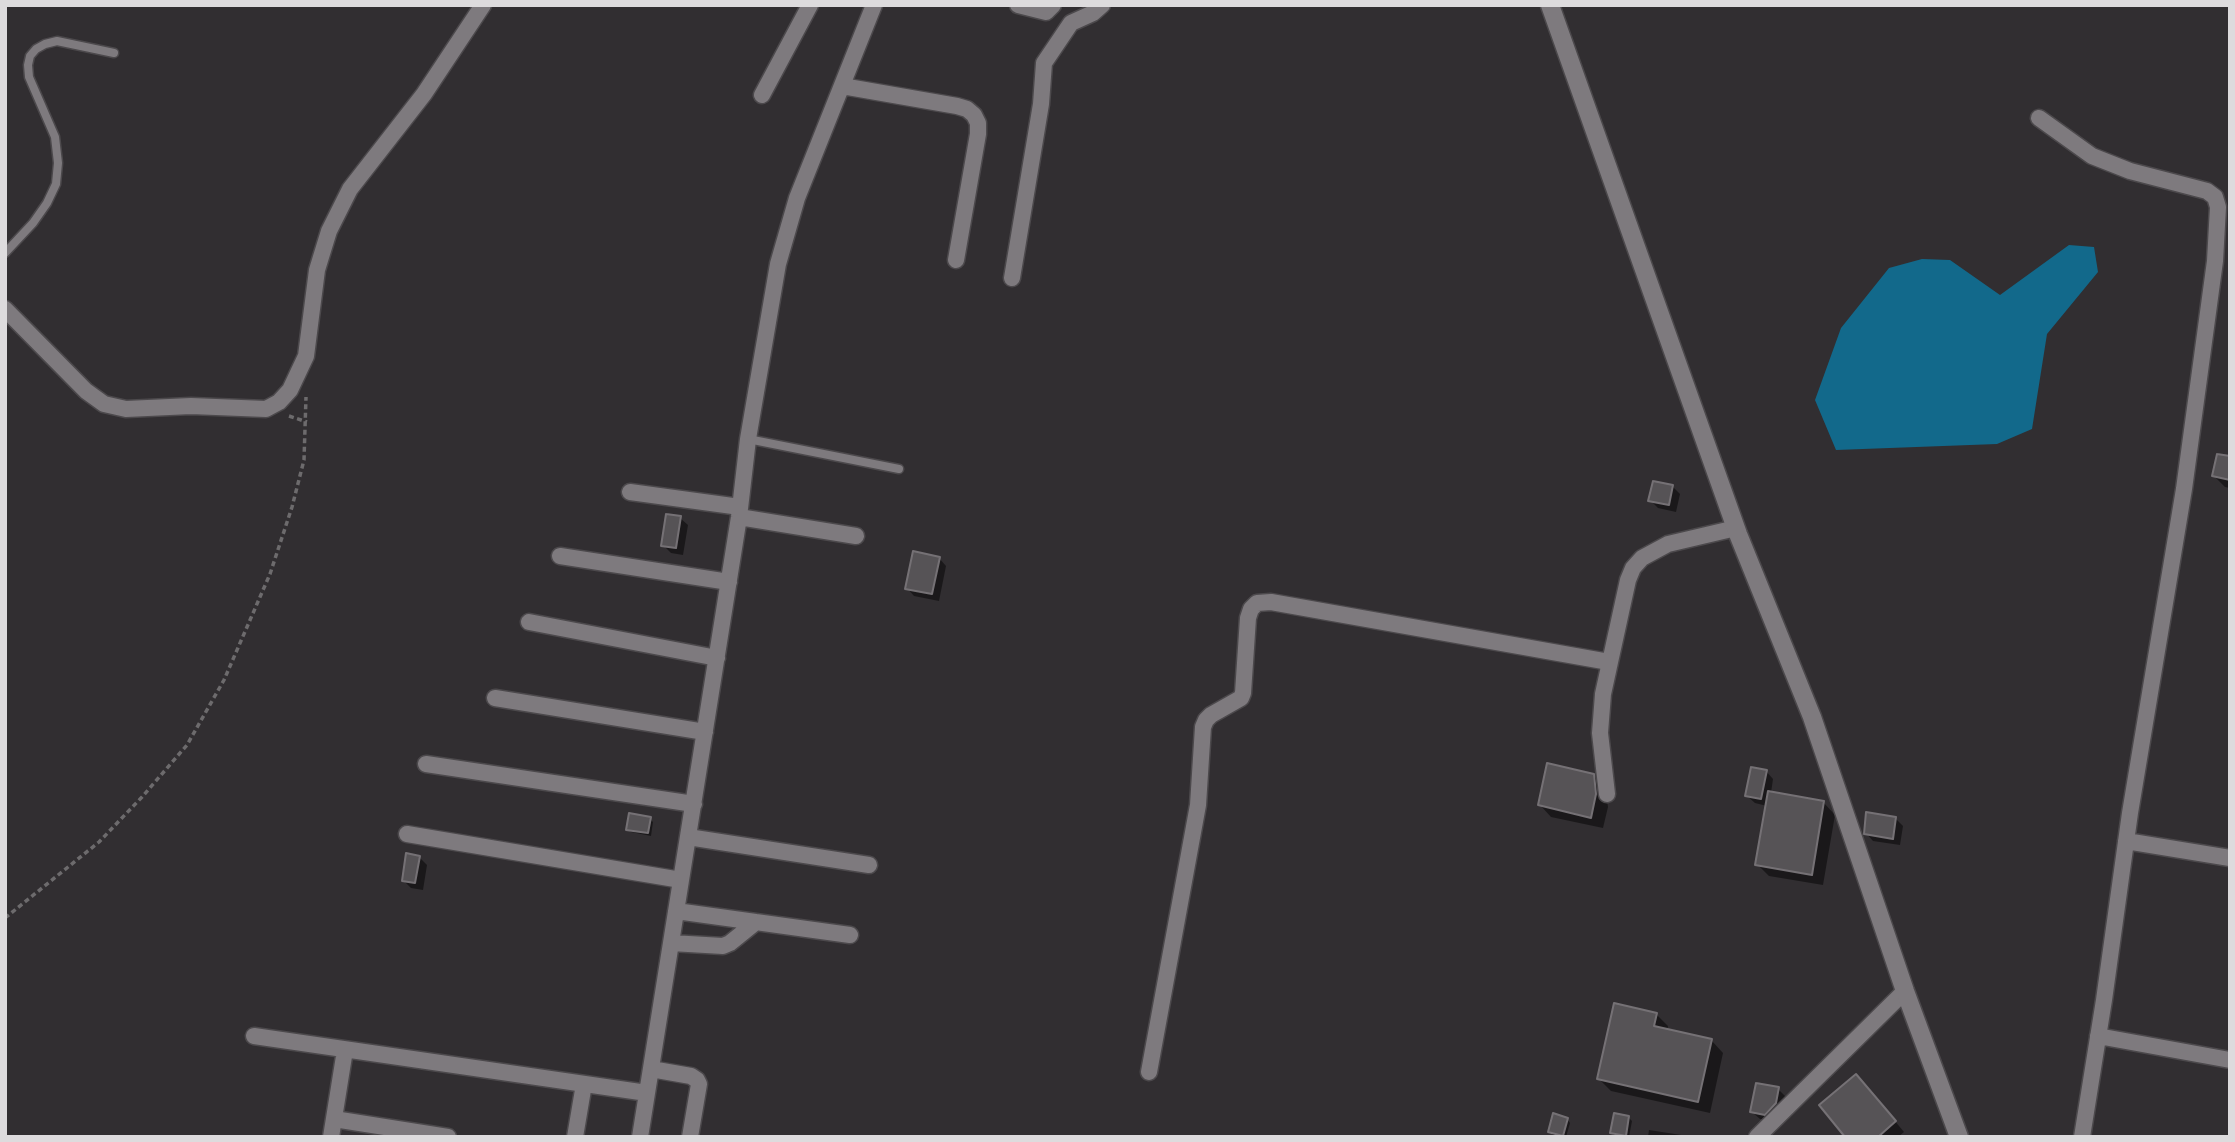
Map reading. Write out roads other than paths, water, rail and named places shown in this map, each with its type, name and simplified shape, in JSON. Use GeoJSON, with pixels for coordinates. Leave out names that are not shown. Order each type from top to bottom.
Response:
{"type":"FeatureCollection","features":[{"type":"Feature","properties":{"kind":"street"},"geometry":{"type":"LineString","coordinates":[[5,309],[86,391],[104,404],[126,409],[191,406],[266,409],[279,402],[290,390],[306,356],[317,270],[329,231],[350,189],[424,94],[483,5]]}},
{"type":"Feature","properties":{"kind":"street"},"geometry":{"type":"LineString","coordinates":[[762,95],[810,5]]}},
{"type":"Feature","properties":{"kind":"street"},"geometry":{"type":"LineString","coordinates":[[640,1137],[740,512],[748,439],[778,264],[786,231],[874,5]]}},
{"type":"Feature","properties":{"kind":"street"},"geometry":{"type":"LineString","coordinates":[[1018,5],[1046,12],[1053,5]]}},
{"type":"Feature","properties":{"kind":"street"},"geometry":{"type":"LineString","coordinates":[[1012,278],[1041,104],[1044,63],[1071,23],[1093,13],[1102,5]]}},
{"type":"Feature","properties":{"kind":"street"},"geometry":{"type":"LineString","coordinates":[[1550,5],[1736,528],[1812,717],[1905,990],[1959,1137]]}},
{"type":"Feature","properties":{"kind":"street"},"geometry":{"type":"LineString","coordinates":[[842,86],[957,106],[974,115],[978,123],[978,134],[956,260]]}},
{"type":"Feature","properties":{"kind":"street"},"geometry":{"type":"LineString","coordinates":[[2039,118],[2083,151],[2105,162],[2222,196],[2172,573],[2126,841],[2082,1137]]}},
{"type":"Feature","properties":{"kind":"street"},"geometry":{"type":"LineString","coordinates":[[630,492],[856,536]]}},
{"type":"Feature","properties":{"kind":"street"},"geometry":{"type":"LineString","coordinates":[[1608,794],[1600,733],[1603,694],[1633,568],[1642,558],[1668,544],[1736,528]]}},
{"type":"Feature","properties":{"kind":"street"},"geometry":{"type":"LineString","coordinates":[[560,556],[729,582]]}},
{"type":"Feature","properties":{"kind":"street"},"geometry":{"type":"LineString","coordinates":[[1149,1072],[1198,806],[1203,727],[1211,715],[1237,702],[1243,693],[1248,618],[1257,603],[1271,602],[1609,662]]}},
{"type":"Feature","properties":{"kind":"street"},"geometry":{"type":"LineString","coordinates":[[529,622],[717,658]]}},
{"type":"Feature","properties":{"kind":"street"},"geometry":{"type":"LineString","coordinates":[[495,698],[705,732]]}},
{"type":"Feature","properties":{"kind":"street"},"geometry":{"type":"LineString","coordinates":[[426,764],[694,804]]}},
{"type":"Feature","properties":{"kind":"street"},"geometry":{"type":"LineString","coordinates":[[407,834],[681,880]]}},
{"type":"Feature","properties":{"kind":"street"},"geometry":{"type":"LineString","coordinates":[[688,837],[869,865]]}},
{"type":"Feature","properties":{"kind":"street"},"geometry":{"type":"LineString","coordinates":[[2126,841],[2230,858]]}},
{"type":"Feature","properties":{"kind":"street"},"geometry":{"type":"LineString","coordinates":[[676,911],[850,935]]}},
{"type":"Feature","properties":{"kind":"street"},"geometry":{"type":"LineString","coordinates":[[671,943],[723,946],[756,922]]}},
{"type":"Feature","properties":{"kind":"street"},"geometry":{"type":"LineString","coordinates":[[1757,1137],[1905,990]]}},
{"type":"Feature","properties":{"kind":"street"},"geometry":{"type":"LineString","coordinates":[[254,1036],[647,1093]]}},
{"type":"Feature","properties":{"kind":"street"},"geometry":{"type":"LineString","coordinates":[[2098,1036],[2230,1060]]}},
{"type":"Feature","properties":{"kind":"street"},"geometry":{"type":"LineString","coordinates":[[331,1137],[345,1050]]}},
{"type":"Feature","properties":{"kind":"street"},"geometry":{"type":"LineString","coordinates":[[651,1069],[691,1076],[697,1080],[699,1084],[690,1137]]}},
{"type":"Feature","properties":{"kind":"street"},"geometry":{"type":"LineString","coordinates":[[575,1137],[584,1084]]}},
{"type":"Feature","properties":{"kind":"street"},"geometry":{"type":"LineString","coordinates":[[334,1119],[448,1137]]}},
{"type":"Feature","properties":{"kind":"lane"},"geometry":{"type":"LineString","coordinates":[[5,253],[33,223],[56,184],[58,163],[55,137],[29,77],[30,56],[36,49],[57,41],[114,52]]}},
{"type":"Feature","properties":{"kind":"lane"},"geometry":{"type":"LineString","coordinates":[[748,439],[899,469]]}},
{"type":"Feature","properties":{"kind":"water"},"geometry":{"type":"Polygon","coordinates":[[[2069,245],[2094,247],[2098,272],[2047,334],[2032,429],[1997,444],[1836,450],[1815,400],[1841,328],[1889,268],[1922,259],[1950,260],[2000,295],[2069,245]]]}}]}
